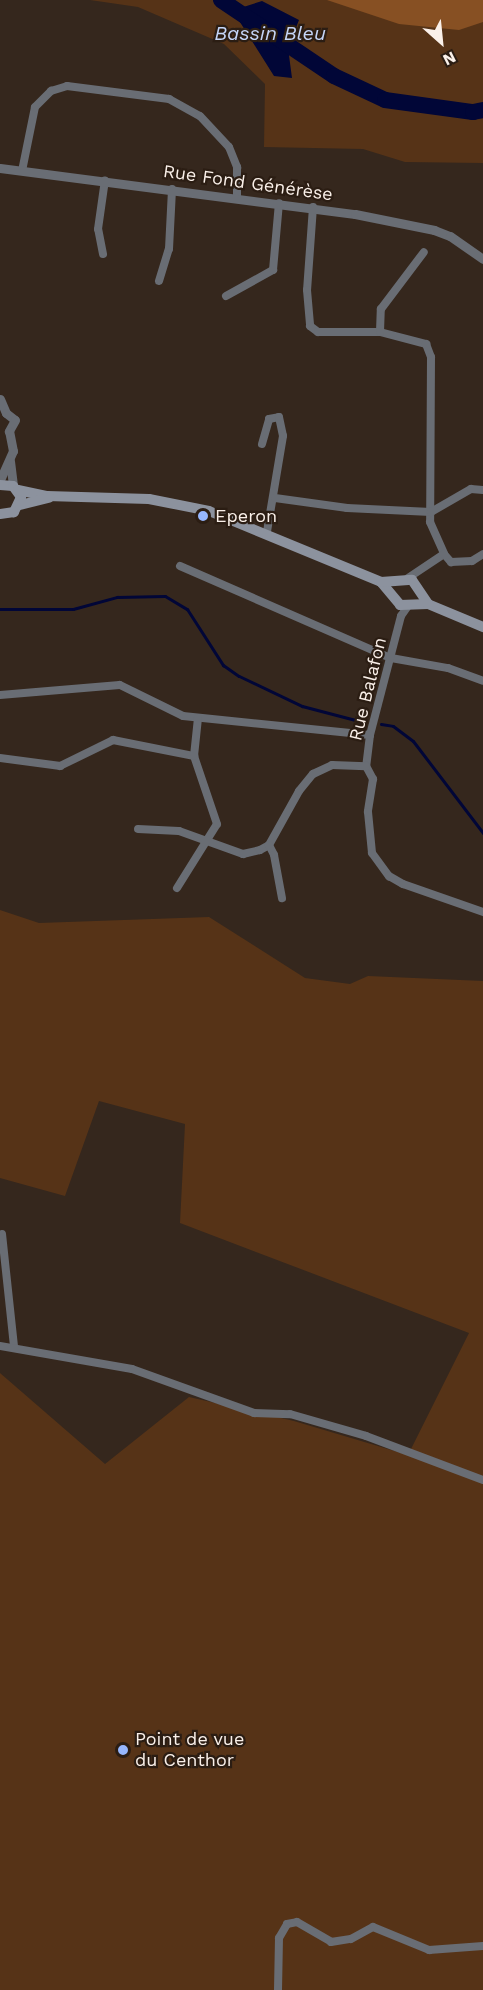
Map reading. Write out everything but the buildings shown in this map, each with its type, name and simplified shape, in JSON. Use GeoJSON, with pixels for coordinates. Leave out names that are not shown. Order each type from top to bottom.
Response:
{"type":"FeatureCollection","features":[{"type":"Feature","properties":{"kind":"main road"},"geometry":{"type":"LineString","coordinates":[[0,485],[61,496],[111,495],[185,505],[267,532],[381,582],[403,601],[428,604],[483,627]]}},
{"type":"Feature","properties":{"kind":"main road"},"geometry":{"type":"LineString","coordinates":[[15,488],[20,505]]}},
{"type":"Feature","properties":{"kind":"main road"},"geometry":{"type":"LineString","coordinates":[[0,514],[11,514],[20,505],[61,496]]}},
{"type":"Feature","properties":{"kind":"main road"},"geometry":{"type":"LineString","coordinates":[[381,582],[408,578],[419,589],[428,604]]}},
{"type":"Feature","properties":{"kind":"main road"},"geometry":{"type":"LineString","coordinates":[[397,581],[403,601]]}},
{"type":"Feature","properties":{"kind":"main road"},"geometry":{"type":"LineString","coordinates":[[403,601],[419,589]]}},
{"type":"Feature","properties":{"kind":"street"},"geometry":{"type":"LineString","coordinates":[[22,171],[35,107],[51,91],[67,86],[169,99],[200,116],[229,147],[237,167],[237,198]]}},
{"type":"Feature","properties":{"kind":"street","name":"Rue Fond Générèse"},"geometry":{"type":"LineString","coordinates":[[0,168],[314,207],[434,230],[450,236],[483,259]]}},
{"type":"Feature","properties":{"kind":"street"},"geometry":{"type":"LineString","coordinates":[[103,254],[98,229],[105,180]]}},
{"type":"Feature","properties":{"kind":"street"},"geometry":{"type":"LineString","coordinates":[[159,281],[168,258],[172,189]]}},
{"type":"Feature","properties":{"kind":"street"},"geometry":{"type":"LineString","coordinates":[[226,296],[273,270],[279,203]]}},
{"type":"Feature","properties":{"kind":"street"},"geometry":{"type":"LineString","coordinates":[[314,207],[307,290],[310,326],[327,334],[380,332],[426,344],[431,357],[430,522],[444,554],[451,562],[472,561],[483,555]]}},
{"type":"Feature","properties":{"kind":"street"},"geometry":{"type":"LineString","coordinates":[[380,332],[381,309],[424,252]]}},
{"type":"Feature","properties":{"kind":"street"},"geometry":{"type":"LineString","coordinates":[[0,399],[3,414],[15,420],[4,430],[14,442],[10,461],[0,480]]}},
{"type":"Feature","properties":{"kind":"street"},"geometry":{"type":"LineString","coordinates":[[262,444],[269,419],[279,417],[283,436],[275,498],[267,532]]}},
{"type":"Feature","properties":{"kind":"street"},"geometry":{"type":"LineString","coordinates":[[10,461],[15,488]]}},
{"type":"Feature","properties":{"kind":"street"},"geometry":{"type":"LineString","coordinates":[[275,498],[347,508],[431,512],[471,489],[483,490]]}},
{"type":"Feature","properties":{"kind":"street"},"geometry":{"type":"LineString","coordinates":[[408,578],[420,571],[425,563],[444,554]]}},
{"type":"Feature","properties":{"kind":"street"},"geometry":{"type":"LineString","coordinates":[[180,566],[392,658],[448,668],[483,681]]}},
{"type":"Feature","properties":{"kind":"street"},"geometry":{"type":"LineString","coordinates":[[419,589],[420,571]]}},
{"type":"Feature","properties":{"kind":"street","name":"Rue Balafon"},"geometry":{"type":"LineString","coordinates":[[403,601],[392,658],[370,735],[366,766],[373,779],[369,838],[378,864],[403,884],[483,912]]}},
{"type":"Feature","properties":{"kind":"street"},"geometry":{"type":"LineString","coordinates":[[0,694],[120,685],[170,711],[198,718],[370,735]]}},
{"type":"Feature","properties":{"kind":"street"},"geometry":{"type":"LineString","coordinates":[[177,888],[209,842],[217,824],[194,756],[198,718]]}},
{"type":"Feature","properties":{"kind":"street"},"geometry":{"type":"LineString","coordinates":[[0,758],[60,766],[113,740],[194,756]]}},
{"type":"Feature","properties":{"kind":"street"},"geometry":{"type":"LineString","coordinates":[[138,829],[179,831],[243,854],[269,845],[299,791],[313,774],[332,765],[366,766]]}},
{"type":"Feature","properties":{"kind":"street"},"geometry":{"type":"LineString","coordinates":[[269,845],[274,855],[282,898]]}},
{"type":"Feature","properties":{"kind":"street"},"geometry":{"type":"LineString","coordinates":[[2,1234],[14,1347]]}},
{"type":"Feature","properties":{"kind":"street"},"geometry":{"type":"LineString","coordinates":[[0,1346],[132,1369],[254,1413],[304,1417],[483,1480]]}},
{"type":"Feature","properties":{"kind":"street"},"geometry":{"type":"LineString","coordinates":[[278,1990],[279,1938],[287,1924],[297,1922],[330,1942],[351,1939],[373,1927],[429,1950],[483,1946]]}},
{"type":"Feature","properties":{"kind":"shaded area"},"geometry":{"type":"Polygon","coordinates":[[[90,0],[483,0],[483,163],[405,162],[363,149],[264,147],[265,84],[224,44],[138,7],[90,0]]]}},
{"type":"Feature","properties":{"kind":"shaded area"},"geometry":{"type":"Polygon","coordinates":[[[327,0],[483,0],[483,22],[459,30],[399,24],[327,0]]]}},
{"type":"Feature","properties":{"kind":"shaded area"},"geometry":{"type":"Polygon","coordinates":[[[0,910],[39,923],[209,917],[305,978],[350,984],[368,976],[483,981],[483,1990],[0,1990],[0,1373],[105,1464],[189,1397],[294,1421],[408,1455],[469,1333],[180,1223],[185,1124],[99,1101],[65,1196],[0,1178],[0,910]]]}},
{"type":"Feature","properties":{"kind":"water","name":"Bassin Bleu"},"geometry":{"type":"Polygon","coordinates":[[[262,1],[299,20],[288,48],[292,78],[274,76],[234,10],[262,1]]]}},
{"type":"Feature","properties":{"kind":"waterway"},"geometry":{"type":"LineString","coordinates":[[221,0],[334,76],[385,100],[473,112],[483,110]]}},
{"type":"Feature","properties":{"kind":"waterway"},"geometry":{"type":"LineString","coordinates":[[0,609],[73,609],[117,597],[165,596],[187,609],[223,665],[239,676],[302,706],[363,722]]}},
{"type":"Feature","properties":{"kind":"waterway"},"geometry":{"type":"LineString","coordinates":[[381,724],[393,726],[413,741],[483,833]]}},
{"type":"Feature","properties":{"kind":"place","name":"Eperon"},"geometry":{"type":"Point","coordinates":[203,516]}},
{"type":"Feature","properties":{"kind":"place","name":"Point de vue du Centhor"},"geometry":{"type":"Point","coordinates":[123,1750]}}]}
